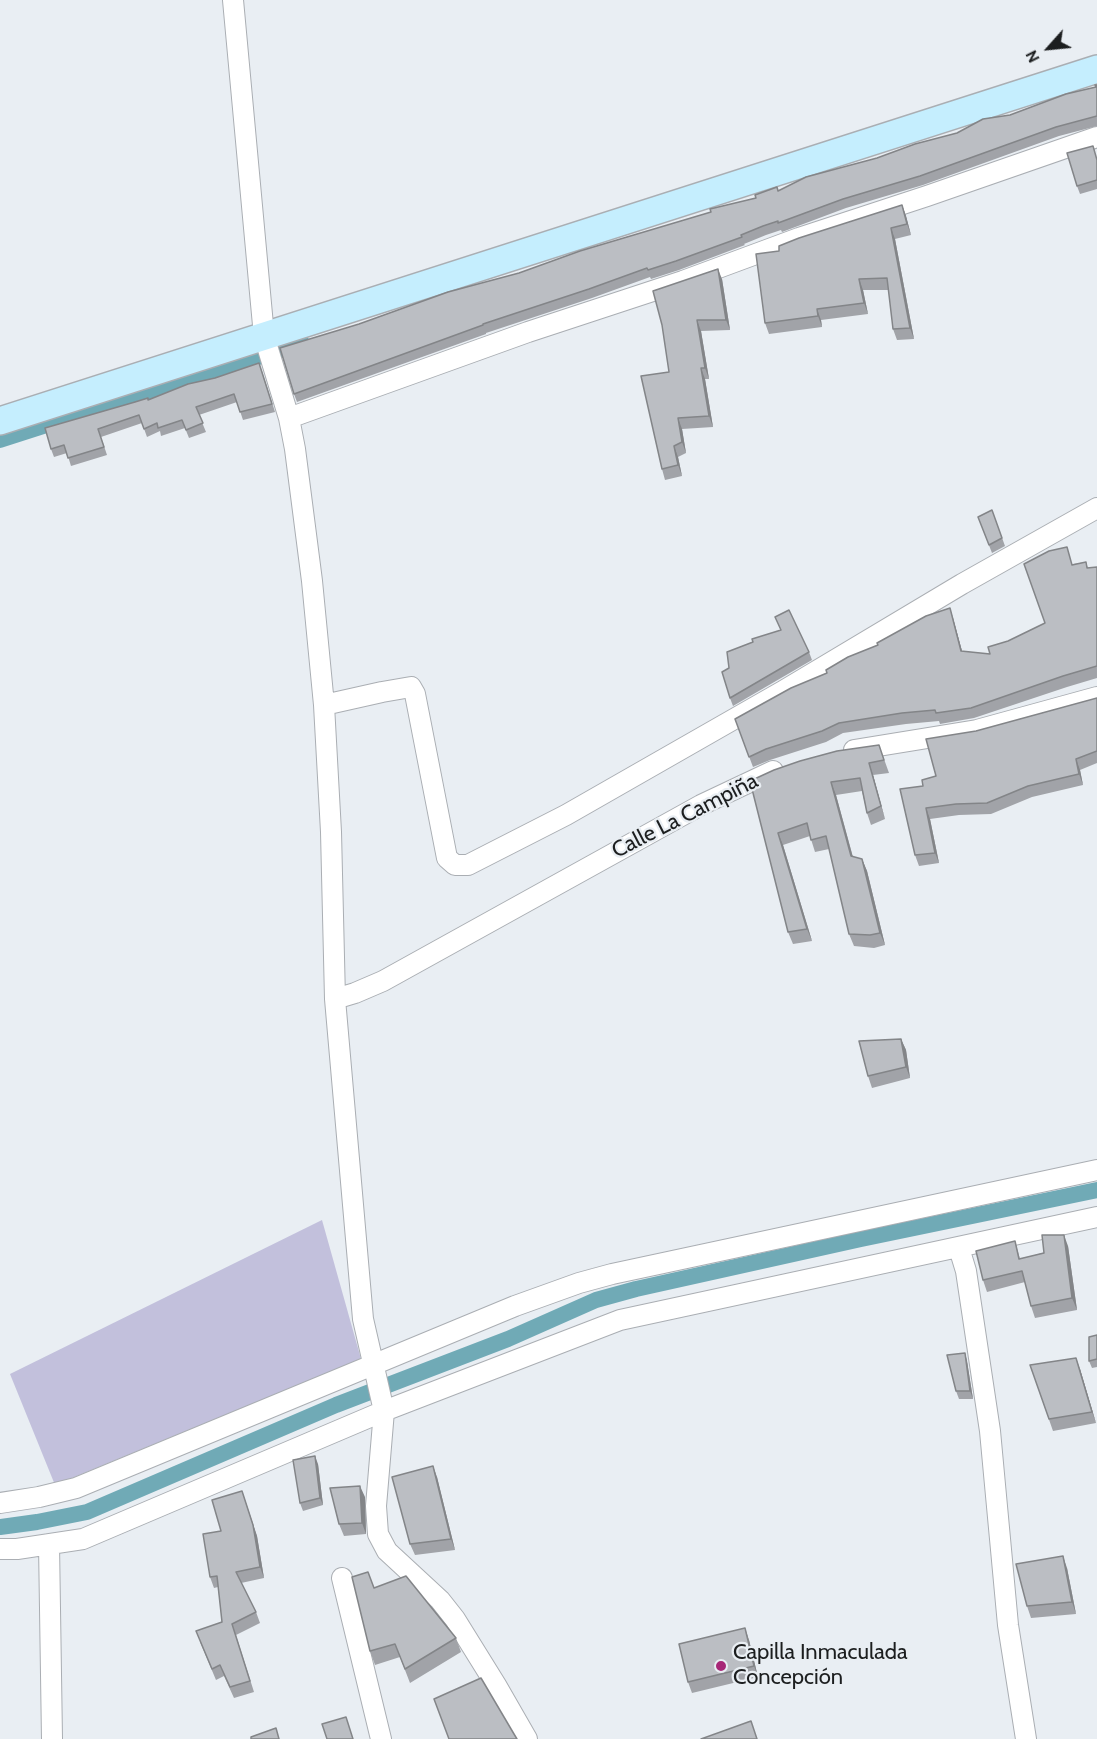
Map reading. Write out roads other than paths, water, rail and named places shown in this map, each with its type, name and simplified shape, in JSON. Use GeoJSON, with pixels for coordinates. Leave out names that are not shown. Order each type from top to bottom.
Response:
{"type":"FeatureCollection","features":[{"type":"Feature","properties":{"kind":"main road"},"geometry":{"type":"LineString","coordinates":[[0,421],[267,347],[1097,69]]}},
{"type":"Feature","properties":{"kind":"street"},"geometry":{"type":"LineString","coordinates":[[233,0],[267,347],[296,449],[324,705],[331,832],[335,999],[363,1319],[383,1403],[376,1506],[377,1526],[381,1542],[393,1557],[440,1600],[455,1619],[527,1739]]}},
{"type":"Feature","properties":{"kind":"street"},"geometry":{"type":"LineString","coordinates":[[289,418],[528,332],[683,281],[799,238],[1097,137]]}},
{"type":"Feature","properties":{"kind":"street"},"geometry":{"type":"LineString","coordinates":[[324,705],[411,687],[415,694],[447,858],[455,865],[468,864],[566,815],[1097,508]]}},
{"type":"Feature","properties":{"kind":"street"},"geometry":{"type":"LineString","coordinates":[[839,752],[977,730],[1097,697]]}},
{"type":"Feature","properties":{"kind":"street","name":"Calle La Campiña"},"geometry":{"type":"LineString","coordinates":[[335,999],[383,981],[691,810],[774,771],[792,765]]}},
{"type":"Feature","properties":{"kind":"street"},"geometry":{"type":"LineString","coordinates":[[0,1503],[76,1488],[375,1370],[515,1306],[601,1277],[1097,1170]]}},
{"type":"Feature","properties":{"kind":"street"},"geometry":{"type":"LineString","coordinates":[[0,1549],[17,1549],[83,1539],[383,1403],[620,1320],[1097,1217]]}},
{"type":"Feature","properties":{"kind":"street"},"geometry":{"type":"LineString","coordinates":[[958,1248],[966,1271],[990,1431],[1008,1625],[1026,1739]]}},
{"type":"Feature","properties":{"kind":"street"},"geometry":{"type":"LineString","coordinates":[[49,1544],[52,1739]]}},
{"type":"Feature","properties":{"kind":"street"},"geometry":{"type":"LineString","coordinates":[[342,1578],[381,1739]]}},
{"type":"Feature","properties":{"kind":"waterway"},"geometry":{"type":"LineString","coordinates":[[0,440],[302,343]]}},
{"type":"Feature","properties":{"kind":"waterway"},"geometry":{"type":"LineString","coordinates":[[0,1527],[87,1512],[336,1405],[508,1339],[596,1300],[861,1239],[1097,1190]]}},
{"type":"Feature","properties":{"kind":"place","name":"Capilla Inmaculada Concepción"},"geometry":{"type":"Point","coordinates":[721,1666]}}]}
